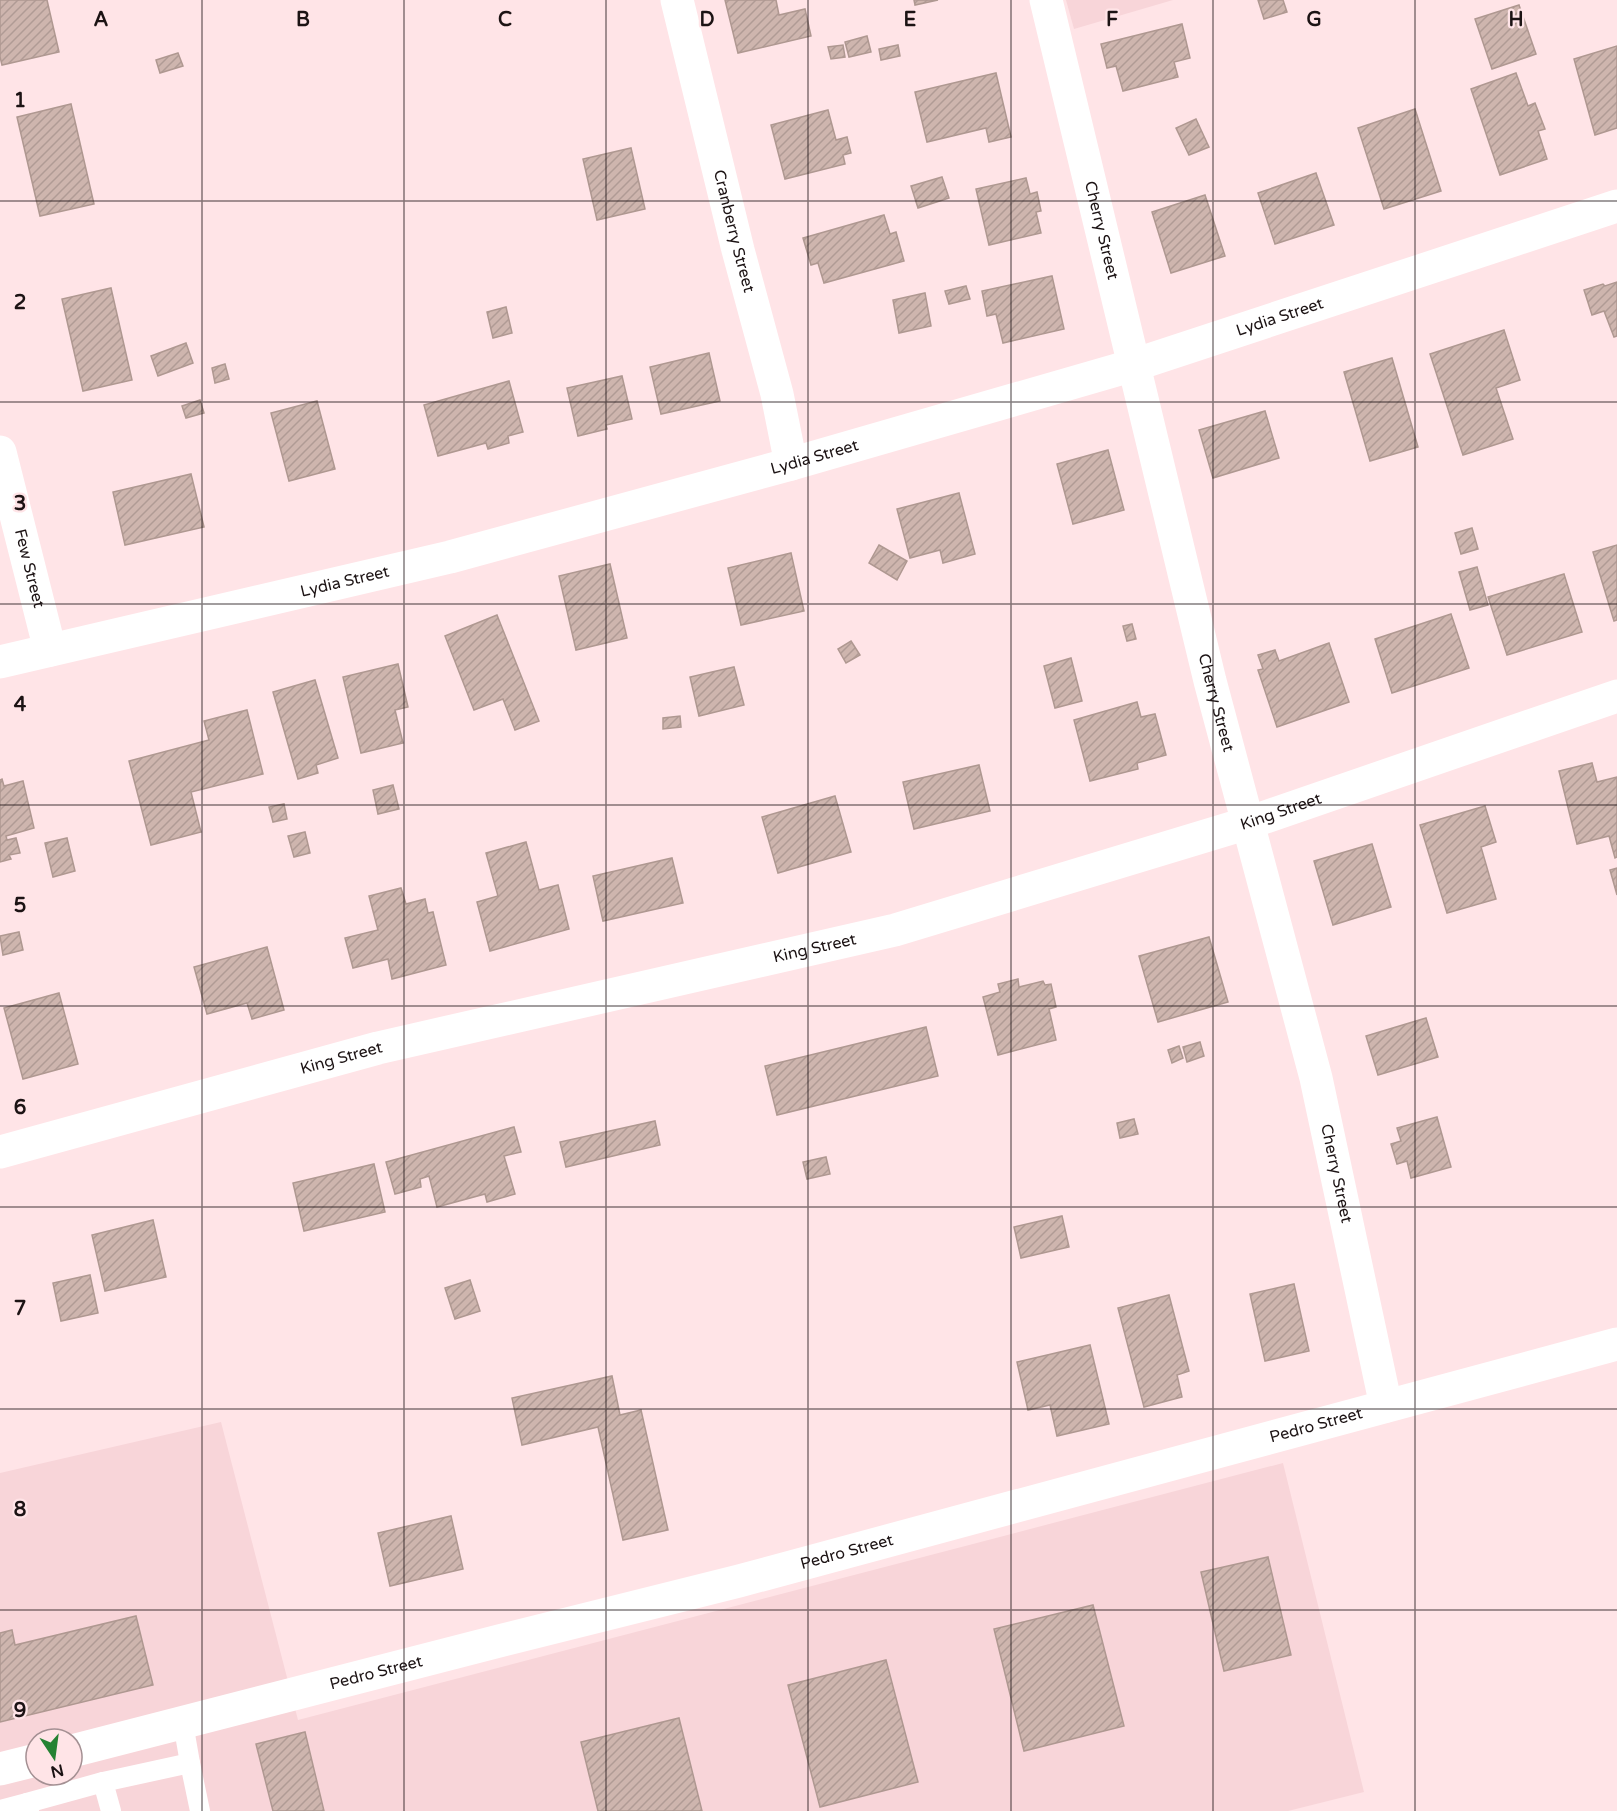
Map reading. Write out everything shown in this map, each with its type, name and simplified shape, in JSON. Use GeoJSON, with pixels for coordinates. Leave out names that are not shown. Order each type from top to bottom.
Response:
{"type":"FeatureCollection","features":[{"type":"Feature","properties":{"kind":"street","name":"Cranberry Street"},"geometry":{"type":"LineString","coordinates":[[677,0],[738,250],[777,394],[791,464]]}},
{"type":"Feature","properties":{"kind":"street","name":"Cherry Street"},"geometry":{"type":"LineString","coordinates":[[1046,0],[1210,681],[1316,1078],[1386,1406]]}},
{"type":"Feature","properties":{"kind":"street","name":"Lydia Street"},"geometry":{"type":"LineString","coordinates":[[0,662],[450,557],[791,464],[1134,365],[1617,206]]}},
{"type":"Feature","properties":{"kind":"street","name":"Few Street"},"geometry":{"type":"LineString","coordinates":[[0,452],[50,650]]}},
{"type":"Feature","properties":{"kind":"street","name":"King Street"},"geometry":{"type":"LineString","coordinates":[[0,1152],[378,1047],[895,930],[1248,823],[1617,696]]}},
{"type":"Feature","properties":{"kind":"street","name":"Pedro Street"},"geometry":{"type":"LineString","coordinates":[[84,1748],[739,1581],[1617,1344]]}},
{"type":"Feature","properties":{"kind":"street"},"geometry":{"type":"LineString","coordinates":[[0,1769],[24,1763]]}},
{"type":"Feature","properties":{"kind":"lane"},"geometry":{"type":"LineString","coordinates":[[183,1723],[200,1811]]}},
{"type":"Feature","properties":{"kind":"lane"},"geometry":{"type":"LineString","coordinates":[[0,1810],[28,1807],[103,1782],[190,1763]]}},
{"type":"Feature","properties":{"kind":"lane"},"geometry":{"type":"LineString","coordinates":[[103,1782],[111,1811]]}},
{"type":"Feature","properties":{"kind":"shaded area"},"geometry":{"type":"Polygon","coordinates":[[[1066,0],[1173,0],[1074,29],[1066,0]]]}},
{"type":"Feature","properties":{"kind":"shaded area"},"geometry":{"type":"Polygon","coordinates":[[[221,1422],[298,1720],[1283,1463],[1364,1792],[1288,1811],[0,1811],[0,1473],[221,1422]]]}},
{"type":"Feature","properties":{"kind":"building"},"geometry":{"type":"Polygon","coordinates":[[[0,0],[47,0],[59,52],[2,65],[0,0]]]}},
{"type":"Feature","properties":{"kind":"building"},"geometry":{"type":"Polygon","coordinates":[[[725,0],[776,0],[779,15],[805,9],[811,36],[738,53],[725,0]]]}},
{"type":"Feature","properties":{"kind":"building"},"geometry":{"type":"Polygon","coordinates":[[[914,0],[938,0],[915,5],[914,0]]]}},
{"type":"Feature","properties":{"kind":"building"},"geometry":{"type":"Polygon","coordinates":[[[1258,0],[1283,0],[1287,12],[1264,19],[1258,0]]]}},
{"type":"Feature","properties":{"kind":"building"},"geometry":{"type":"Polygon","coordinates":[[[1519,5],[1536,54],[1492,69],[1475,19],[1519,5]]]}},
{"type":"Feature","properties":{"kind":"building"},"geometry":{"type":"Polygon","coordinates":[[[1182,24],[1190,58],[1174,62],[1178,77],[1123,91],[1116,66],[1107,68],[1101,44],[1182,24]]]}},
{"type":"Feature","properties":{"kind":"building"},"geometry":{"type":"Polygon","coordinates":[[[867,36],[871,52],[849,57],[845,42],[867,36]]]}},
{"type":"Feature","properties":{"kind":"building"},"geometry":{"type":"Polygon","coordinates":[[[843,45],[845,57],[831,59],[828,47],[843,45]]]}},
{"type":"Feature","properties":{"kind":"building"},"geometry":{"type":"Polygon","coordinates":[[[898,45],[900,56],[881,60],[879,49],[898,45]]]}},
{"type":"Feature","properties":{"kind":"building"},"geometry":{"type":"Polygon","coordinates":[[[1617,46],[1617,128],[1595,135],[1574,59],[1617,46]]]}},
{"type":"Feature","properties":{"kind":"building"},"geometry":{"type":"Polygon","coordinates":[[[178,53],[183,66],[160,73],[156,60],[178,53]]]}},
{"type":"Feature","properties":{"kind":"building"},"geometry":{"type":"Polygon","coordinates":[[[996,73],[1011,137],[989,142],[986,128],[927,142],[915,92],[996,73]]]}},
{"type":"Feature","properties":{"kind":"building"},"geometry":{"type":"Polygon","coordinates":[[[1516,73],[1528,106],[1535,103],[1545,129],[1538,131],[1547,159],[1500,175],[1471,89],[1516,73]]]}},
{"type":"Feature","properties":{"kind":"building"},"geometry":{"type":"Polygon","coordinates":[[[71,104],[94,204],[40,216],[17,117],[71,104]]]}},
{"type":"Feature","properties":{"kind":"building"},"geometry":{"type":"Polygon","coordinates":[[[1415,109],[1441,191],[1384,209],[1358,128],[1415,109]]]}},
{"type":"Feature","properties":{"kind":"building"},"geometry":{"type":"Polygon","coordinates":[[[828,110],[836,140],[847,137],[851,153],[843,155],[845,164],[785,179],[771,125],[828,110]]]}},
{"type":"Feature","properties":{"kind":"building"},"geometry":{"type":"Polygon","coordinates":[[[1196,119],[1209,147],[1189,155],[1176,128],[1196,119]]]}},
{"type":"Feature","properties":{"kind":"building"},"geometry":{"type":"Polygon","coordinates":[[[631,148],[645,209],[597,220],[583,159],[631,148]]]}},
{"type":"Feature","properties":{"kind":"building"},"geometry":{"type":"Polygon","coordinates":[[[1316,173],[1334,225],[1275,244],[1258,193],[1316,173]]]}},
{"type":"Feature","properties":{"kind":"building"},"geometry":{"type":"Polygon","coordinates":[[[942,177],[949,198],[918,208],[911,186],[942,177]]]}},
{"type":"Feature","properties":{"kind":"building"},"geometry":{"type":"Polygon","coordinates":[[[1026,178],[1030,194],[1037,192],[1041,211],[1036,212],[1041,233],[989,245],[976,189],[1026,178]]]}},
{"type":"Feature","properties":{"kind":"building"},"geometry":{"type":"Polygon","coordinates":[[[1205,195],[1225,256],[1171,273],[1152,212],[1205,195]]]}},
{"type":"Feature","properties":{"kind":"building"},"geometry":{"type":"Polygon","coordinates":[[[884,215],[890,234],[896,232],[904,261],[824,283],[818,263],[811,265],[803,238],[884,215]]]}},
{"type":"Feature","properties":{"kind":"building"},"geometry":{"type":"Polygon","coordinates":[[[1052,276],[1064,329],[1003,343],[996,314],[987,316],[982,291],[1052,276]]]}},
{"type":"Feature","properties":{"kind":"building"},"geometry":{"type":"Polygon","coordinates":[[[1617,282],[1617,336],[1614,337],[1604,311],[1592,315],[1584,290],[1617,282]]]}},
{"type":"Feature","properties":{"kind":"building"},"geometry":{"type":"Polygon","coordinates":[[[966,286],[970,299],[949,304],[945,291],[966,286]]]}},
{"type":"Feature","properties":{"kind":"building"},"geometry":{"type":"Polygon","coordinates":[[[111,288],[132,380],[83,391],[62,299],[111,288]]]}},
{"type":"Feature","properties":{"kind":"building"},"geometry":{"type":"Polygon","coordinates":[[[925,293],[931,326],[899,333],[893,300],[925,293]]]}},
{"type":"Feature","properties":{"kind":"building"},"geometry":{"type":"Polygon","coordinates":[[[506,307],[512,333],[493,338],[487,312],[506,307]]]}},
{"type":"Feature","properties":{"kind":"building"},"geometry":{"type":"Polygon","coordinates":[[[1504,330],[1520,380],[1496,388],[1513,439],[1463,455],[1430,354],[1504,330]]]}},
{"type":"Feature","properties":{"kind":"building"},"geometry":{"type":"Polygon","coordinates":[[[186,343],[193,363],[158,376],[151,356],[186,343]]]}},
{"type":"Feature","properties":{"kind":"building"},"geometry":{"type":"Polygon","coordinates":[[[709,353],[720,401],[661,414],[650,367],[709,353]]]}},
{"type":"Feature","properties":{"kind":"building"},"geometry":{"type":"Polygon","coordinates":[[[1392,358],[1418,447],[1370,461],[1344,372],[1392,358]]]}},
{"type":"Feature","properties":{"kind":"building"},"geometry":{"type":"Polygon","coordinates":[[[225,364],[229,379],[215,383],[212,368],[225,364]]]}},
{"type":"Feature","properties":{"kind":"building"},"geometry":{"type":"Polygon","coordinates":[[[622,376],[632,419],[606,425],[607,429],[578,436],[567,388],[622,376]]]}},
{"type":"Feature","properties":{"kind":"building"},"geometry":{"type":"Polygon","coordinates":[[[509,381],[523,432],[508,436],[509,443],[488,449],[486,443],[438,456],[424,405],[509,381]]]}},
{"type":"Feature","properties":{"kind":"building"},"geometry":{"type":"Polygon","coordinates":[[[200,400],[204,413],[186,418],[182,406],[200,400]]]}},
{"type":"Feature","properties":{"kind":"building"},"geometry":{"type":"Polygon","coordinates":[[[317,401],[335,469],[289,481],[271,413],[317,401]]]}},
{"type":"Feature","properties":{"kind":"building"},"geometry":{"type":"Polygon","coordinates":[[[1265,411],[1279,458],[1213,478],[1199,430],[1265,411]]]}},
{"type":"Feature","properties":{"kind":"building"},"geometry":{"type":"Polygon","coordinates":[[[1108,450],[1124,510],[1073,524],[1057,464],[1108,450]]]}},
{"type":"Feature","properties":{"kind":"building"},"geometry":{"type":"Polygon","coordinates":[[[191,474],[204,527],[125,545],[113,492],[191,474]]]}},
{"type":"Feature","properties":{"kind":"building"},"geometry":{"type":"Polygon","coordinates":[[[959,493],[975,554],[943,563],[940,550],[910,558],[897,509],[959,493]]]}},
{"type":"Feature","properties":{"kind":"building"},"geometry":{"type":"Polygon","coordinates":[[[1472,528],[1478,549],[1461,554],[1455,533],[1472,528]]]}},
{"type":"Feature","properties":{"kind":"building"},"geometry":{"type":"Polygon","coordinates":[[[879,545],[907,561],[897,580],[869,563],[879,545]]]}},
{"type":"Feature","properties":{"kind":"building"},"geometry":{"type":"Polygon","coordinates":[[[1617,545],[1617,620],[1614,621],[1593,552],[1617,545]]]}},
{"type":"Feature","properties":{"kind":"building"},"geometry":{"type":"Polygon","coordinates":[[[791,553],[804,611],[741,625],[728,568],[791,553]]]}},
{"type":"Feature","properties":{"kind":"building"},"geometry":{"type":"Polygon","coordinates":[[[610,564],[627,638],[576,650],[559,576],[610,564]]]}},
{"type":"Feature","properties":{"kind":"building"},"geometry":{"type":"Polygon","coordinates":[[[1477,567],[1488,605],[1470,610],[1459,572],[1477,567]]]}},
{"type":"Feature","properties":{"kind":"building"},"geometry":{"type":"Polygon","coordinates":[[[1564,574],[1582,632],[1507,655],[1488,597],[1564,574]]]}},
{"type":"Feature","properties":{"kind":"building"},"geometry":{"type":"Polygon","coordinates":[[[1451,614],[1469,668],[1392,693],[1375,639],[1451,614]]]}},
{"type":"Feature","properties":{"kind":"building"},"geometry":{"type":"Polygon","coordinates":[[[497,615],[539,721],[515,730],[503,699],[474,710],[445,636],[497,615]]]}},
{"type":"Feature","properties":{"kind":"building"},"geometry":{"type":"Polygon","coordinates":[[[1132,624],[1136,639],[1127,641],[1123,626],[1132,624]]]}},
{"type":"Feature","properties":{"kind":"building"},"geometry":{"type":"Polygon","coordinates":[[[851,641],[860,655],[846,663],[838,649],[851,641]]]}},
{"type":"Feature","properties":{"kind":"building"},"geometry":{"type":"Polygon","coordinates":[[[1329,643],[1349,702],[1277,727],[1258,670],[1263,669],[1258,655],[1275,650],[1279,661],[1329,643]]]}},
{"type":"Feature","properties":{"kind":"building"},"geometry":{"type":"Polygon","coordinates":[[[1071,658],[1082,701],[1055,708],[1044,666],[1071,658]]]}},
{"type":"Feature","properties":{"kind":"building"},"geometry":{"type":"Polygon","coordinates":[[[398,664],[408,707],[395,710],[403,743],[361,753],[343,677],[398,664]]]}},
{"type":"Feature","properties":{"kind":"building"},"geometry":{"type":"Polygon","coordinates":[[[734,667],[744,705],[699,716],[690,677],[734,667]]]}},
{"type":"Feature","properties":{"kind":"building"},"geometry":{"type":"Polygon","coordinates":[[[315,680],[338,758],[316,765],[318,773],[298,779],[273,692],[315,680]]]}},
{"type":"Feature","properties":{"kind":"building"},"geometry":{"type":"Polygon","coordinates":[[[1137,702],[1141,717],[1155,714],[1166,755],[1137,763],[1138,769],[1090,781],[1074,720],[1137,702]]]}},
{"type":"Feature","properties":{"kind":"building"},"geometry":{"type":"Polygon","coordinates":[[[247,710],[263,774],[191,792],[201,832],[151,845],[129,761],[209,740],[204,721],[247,710]]]}},
{"type":"Feature","properties":{"kind":"building"},"geometry":{"type":"Polygon","coordinates":[[[680,716],[681,727],[663,729],[663,718],[680,716]]]}},
{"type":"Feature","properties":{"kind":"building"},"geometry":{"type":"Polygon","coordinates":[[[1592,763],[1597,782],[1617,777],[1617,857],[1615,858],[1609,836],[1577,844],[1559,771],[1592,763]]]}},
{"type":"Feature","properties":{"kind":"building"},"geometry":{"type":"Polygon","coordinates":[[[979,765],[990,811],[914,829],[903,782],[979,765]]]}},
{"type":"Feature","properties":{"kind":"building"},"geometry":{"type":"Polygon","coordinates":[[[2,779],[4,786],[23,781],[34,828],[6,836],[7,840],[16,838],[20,853],[9,855],[11,859],[0,862],[0,780],[2,779]]]}},
{"type":"Feature","properties":{"kind":"building"},"geometry":{"type":"Polygon","coordinates":[[[393,785],[399,809],[378,814],[373,790],[393,785]]]}},
{"type":"Feature","properties":{"kind":"building"},"geometry":{"type":"Polygon","coordinates":[[[835,796],[851,852],[778,873],[762,817],[835,796]]]}},
{"type":"Feature","properties":{"kind":"building"},"geometry":{"type":"Polygon","coordinates":[[[284,804],[287,819],[273,822],[269,807],[284,804]]]}},
{"type":"Feature","properties":{"kind":"building"},"geometry":{"type":"Polygon","coordinates":[[[1485,806],[1496,842],[1481,847],[1496,899],[1447,913],[1420,825],[1485,806]]]}},
{"type":"Feature","properties":{"kind":"building"},"geometry":{"type":"Polygon","coordinates":[[[305,832],[310,853],[294,857],[288,836],[305,832]]]}},
{"type":"Feature","properties":{"kind":"building"},"geometry":{"type":"Polygon","coordinates":[[[67,838],[75,871],[53,877],[45,843],[67,838]]]}},
{"type":"Feature","properties":{"kind":"building"},"geometry":{"type":"Polygon","coordinates":[[[526,842],[539,890],[558,885],[569,929],[490,951],[477,902],[498,896],[486,853],[526,842]]]}},
{"type":"Feature","properties":{"kind":"building"},"geometry":{"type":"Polygon","coordinates":[[[1372,844],[1391,907],[1333,925],[1314,861],[1372,844]]]}},
{"type":"Feature","properties":{"kind":"building"},"geometry":{"type":"Polygon","coordinates":[[[672,858],[683,903],[603,921],[593,876],[672,858]]]}},
{"type":"Feature","properties":{"kind":"building"},"geometry":{"type":"Polygon","coordinates":[[[1617,868],[1617,895],[1610,870],[1617,868]]]}},
{"type":"Feature","properties":{"kind":"building"},"geometry":{"type":"Polygon","coordinates":[[[401,888],[406,904],[425,899],[428,913],[433,912],[446,965],[392,979],[388,959],[353,968],[345,938],[378,930],[369,896],[401,888]]]}},
{"type":"Feature","properties":{"kind":"building"},"geometry":{"type":"Polygon","coordinates":[[[19,932],[23,950],[3,955],[0,936],[19,932]]]}},
{"type":"Feature","properties":{"kind":"building"},"geometry":{"type":"Polygon","coordinates":[[[1209,937],[1228,1002],[1158,1022],[1139,956],[1209,937]]]}},
{"type":"Feature","properties":{"kind":"building"},"geometry":{"type":"Polygon","coordinates":[[[267,947],[284,1010],[252,1019],[247,1003],[207,1014],[194,967],[267,947]]]}},
{"type":"Feature","properties":{"kind":"building"},"geometry":{"type":"Polygon","coordinates":[[[1018,979],[1019,987],[1043,981],[1045,985],[1051,984],[1056,1007],[1049,1009],[1056,1040],[998,1055],[983,997],[1000,992],[998,984],[1018,979]]]}},
{"type":"Feature","properties":{"kind":"building"},"geometry":{"type":"Polygon","coordinates":[[[59,993],[78,1064],[23,1079],[4,1008],[59,993]]]}},
{"type":"Feature","properties":{"kind":"building"},"geometry":{"type":"Polygon","coordinates":[[[1426,1018],[1438,1057],[1378,1075],[1366,1036],[1426,1018]]]}},
{"type":"Feature","properties":{"kind":"building"},"geometry":{"type":"Polygon","coordinates":[[[926,1027],[938,1076],[777,1115],[765,1066],[926,1027]]]}},
{"type":"Feature","properties":{"kind":"building"},"geometry":{"type":"Polygon","coordinates":[[[1200,1042],[1204,1056],[1187,1062],[1183,1047],[1200,1042]]]}},
{"type":"Feature","properties":{"kind":"building"},"geometry":{"type":"Polygon","coordinates":[[[1179,1046],[1183,1058],[1172,1063],[1168,1050],[1179,1046]]]}},
{"type":"Feature","properties":{"kind":"building"},"geometry":{"type":"Polygon","coordinates":[[[1437,1117],[1451,1167],[1411,1178],[1407,1161],[1397,1164],[1391,1144],[1401,1141],[1397,1128],[1437,1117]]]}},
{"type":"Feature","properties":{"kind":"building"},"geometry":{"type":"Polygon","coordinates":[[[1134,1119],[1138,1134],[1120,1138],[1117,1123],[1134,1119]]]}},
{"type":"Feature","properties":{"kind":"building"},"geometry":{"type":"Polygon","coordinates":[[[655,1121],[660,1145],[566,1167],[560,1142],[655,1121]]]}},
{"type":"Feature","properties":{"kind":"building"},"geometry":{"type":"Polygon","coordinates":[[[514,1127],[521,1152],[504,1156],[515,1194],[487,1202],[485,1194],[437,1207],[429,1176],[420,1179],[421,1187],[395,1194],[386,1162],[514,1127]]]}},
{"type":"Feature","properties":{"kind":"building"},"geometry":{"type":"Polygon","coordinates":[[[826,1157],[830,1174],[807,1179],[803,1162],[826,1157]]]}},
{"type":"Feature","properties":{"kind":"building"},"geometry":{"type":"Polygon","coordinates":[[[374,1164],[385,1212],[304,1231],[293,1183],[374,1164]]]}},
{"type":"Feature","properties":{"kind":"building"},"geometry":{"type":"Polygon","coordinates":[[[1062,1216],[1069,1247],[1021,1258],[1014,1227],[1062,1216]]]}},
{"type":"Feature","properties":{"kind":"building"},"geometry":{"type":"Polygon","coordinates":[[[153,1220],[166,1277],[105,1291],[92,1235],[153,1220]]]}},
{"type":"Feature","properties":{"kind":"building"},"geometry":{"type":"Polygon","coordinates":[[[90,1275],[98,1313],[61,1321],[53,1283],[90,1275]]]}},
{"type":"Feature","properties":{"kind":"building"},"geometry":{"type":"Polygon","coordinates":[[[470,1280],[480,1311],[455,1319],[445,1288],[470,1280]]]}},
{"type":"Feature","properties":{"kind":"building"},"geometry":{"type":"Polygon","coordinates":[[[1294,1284],[1309,1351],[1265,1361],[1250,1294],[1294,1284]]]}},
{"type":"Feature","properties":{"kind":"building"},"geometry":{"type":"Polygon","coordinates":[[[1169,1295],[1189,1371],[1177,1375],[1182,1397],[1144,1407],[1118,1308],[1169,1295]]]}},
{"type":"Feature","properties":{"kind":"building"},"geometry":{"type":"Polygon","coordinates":[[[1090,1345],[1109,1424],[1057,1436],[1050,1405],[1028,1410],[1017,1362],[1090,1345]]]}},
{"type":"Feature","properties":{"kind":"building"},"geometry":{"type":"Polygon","coordinates":[[[612,1376],[620,1415],[641,1410],[668,1530],[623,1540],[598,1427],[522,1445],[512,1398],[612,1376]]]}},
{"type":"Feature","properties":{"kind":"building"},"geometry":{"type":"Polygon","coordinates":[[[451,1516],[463,1569],[390,1586],[378,1533],[451,1516]]]}},
{"type":"Feature","properties":{"kind":"building"},"geometry":{"type":"Polygon","coordinates":[[[1268,1557],[1291,1655],[1224,1671],[1201,1572],[1268,1557]]]}},
{"type":"Feature","properties":{"kind":"building"},"geometry":{"type":"Polygon","coordinates":[[[1093,1605],[1124,1726],[1024,1751],[994,1629],[1093,1605]]]}},
{"type":"Feature","properties":{"kind":"building"},"geometry":{"type":"Polygon","coordinates":[[[136,1616],[153,1685],[0,1722],[0,1633],[12,1630],[15,1645],[136,1616]]]}},
{"type":"Feature","properties":{"kind":"building"},"geometry":{"type":"Polygon","coordinates":[[[886,1660],[918,1782],[820,1807],[788,1685],[886,1660]]]}},
{"type":"Feature","properties":{"kind":"building"},"geometry":{"type":"Polygon","coordinates":[[[679,1718],[702,1811],[598,1811],[581,1742],[679,1718]]]}},
{"type":"Feature","properties":{"kind":"building"},"geometry":{"type":"Polygon","coordinates":[[[305,1732],[324,1811],[273,1811],[256,1744],[305,1732]]]}}]}
